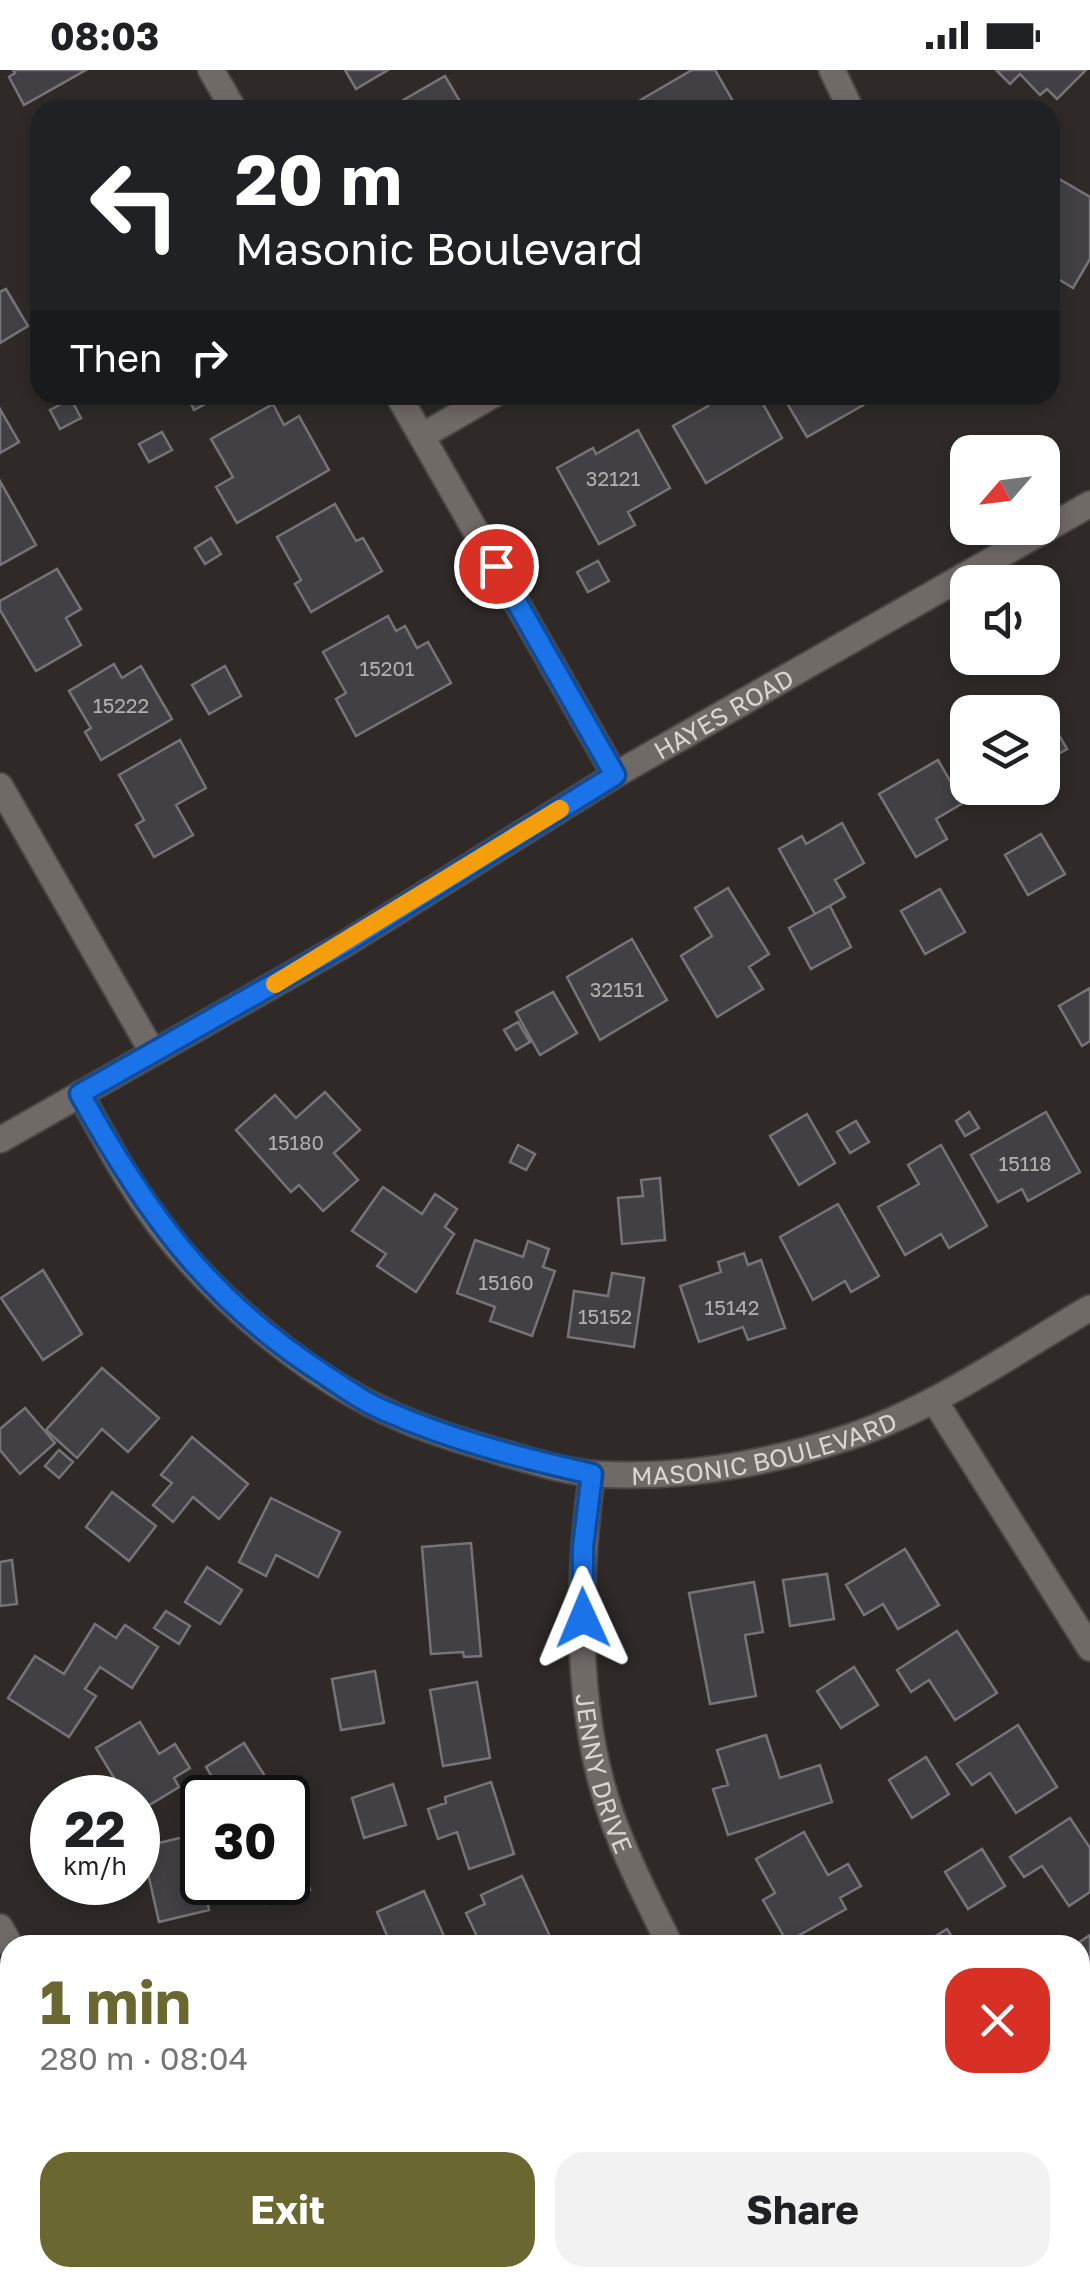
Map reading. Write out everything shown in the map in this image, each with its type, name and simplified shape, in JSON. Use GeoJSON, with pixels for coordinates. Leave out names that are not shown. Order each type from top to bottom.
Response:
{"type":"FeatureCollection","features":[{"type":"Feature","properties":{"kind":"street"},"geometry":{"type":"LineString","coordinates":[[211,70],[228,100]]}},
{"type":"Feature","properties":{"kind":"street"},"geometry":{"type":"LineString","coordinates":[[832,70],[846,100]]}},
{"type":"Feature","properties":{"kind":"street"},"geometry":{"type":"LineString","coordinates":[[404,405],[615,775]]}},
{"type":"Feature","properties":{"kind":"street"},"geometry":{"type":"LineString","coordinates":[[422,436],[476,405]]}},
{"type":"Feature","properties":{"kind":"street","name":"HAYES ROAD"},"geometry":{"type":"LineString","coordinates":[[0,1140],[344,944],[615,775],[1090,504]]}},
{"type":"Feature","properties":{"kind":"street"},"geometry":{"type":"LineString","coordinates":[[0,786],[154,1053]]}},
{"type":"Feature","properties":{"kind":"street","name":"MASONIC BOULEVARD"},"geometry":{"type":"LineString","coordinates":[[80,1094],[122,1168],[167,1235],[211,1283],[294,1356],[384,1411],[461,1441],[592,1474],[708,1472],[782,1457],[854,1436],[934,1400],[1090,1308]]}},
{"type":"Feature","properties":{"kind":"street"},"geometry":{"type":"LineString","coordinates":[[934,1400],[1090,1648]]}},
{"type":"Feature","properties":{"kind":"street","name":"JENNY DRIVE"},"geometry":{"type":"LineString","coordinates":[[592,1474],[582,1584],[586,1686],[597,1759],[612,1817],[665,1935]]}},
{"type":"Feature","properties":{"kind":"building"},"geometry":{"type":"Polygon","coordinates":[[[13,70],[86,70],[24,105],[9,77],[15,73],[13,70]]]}},
{"type":"Feature","properties":{"kind":"building"},"geometry":{"type":"Polygon","coordinates":[[[345,70],[388,70],[356,89],[345,70]]]}},
{"type":"Feature","properties":{"kind":"building"},"geometry":{"type":"Polygon","coordinates":[[[692,70],[715,70],[732,100],[640,100],[692,70]]]}},
{"type":"Feature","properties":{"kind":"building"},"geometry":{"type":"Polygon","coordinates":[[[996,70],[1086,70],[1057,99],[1047,89],[1040,95],[1020,74],[1010,84],[996,70]]]}},
{"type":"Feature","properties":{"kind":"building"},"geometry":{"type":"Polygon","coordinates":[[[445,76],[459,100],[403,100],[445,76]]]}},
{"type":"Feature","properties":{"kind":"building"},"geometry":{"type":"Polygon","coordinates":[[[1060,179],[1090,197],[1090,259],[1073,288],[1060,280],[1060,179]]]}},
{"type":"Feature","properties":{"kind":"building"},"geometry":{"type":"Polygon","coordinates":[[[6,289],[28,326],[0,343],[0,292],[6,289]]]}},
{"type":"Feature","properties":{"kind":"building"},"geometry":{"type":"Polygon","coordinates":[[[74,405],[81,418],[60,429],[50,410],[74,405]]]}},
{"type":"Feature","properties":{"kind":"building"},"geometry":{"type":"Polygon","coordinates":[[[274,405],[284,425],[299,416],[329,470],[237,523],[216,487],[233,477],[211,439],[274,405]]]}},
{"type":"Feature","properties":{"kind":"building"},"geometry":{"type":"Polygon","coordinates":[[[764,405],[782,438],[706,483],[673,426],[708,406],[764,405]]]}},
{"type":"Feature","properties":{"kind":"building"},"geometry":{"type":"Polygon","coordinates":[[[788,405],[863,405],[807,437],[788,405]]]}},
{"type":"Feature","properties":{"kind":"building"},"geometry":{"type":"Polygon","coordinates":[[[0,409],[19,442],[0,453],[0,409]]]}},
{"type":"Feature","properties":{"kind":"building"},"geometry":{"type":"Polygon","coordinates":[[[638,430],[670,488],[628,512],[635,525],[599,544],[557,468],[593,448],[596,454],[638,430]]]}},
{"type":"Feature","properties":{"kind":"building"},"geometry":{"type":"Polygon","coordinates":[[[162,432],[172,450],[149,462],[139,444],[162,432]]]}},
{"type":"Feature","properties":{"kind":"building"},"geometry":{"type":"Polygon","coordinates":[[[0,481],[36,545],[0,565],[0,481]]]}},
{"type":"Feature","properties":{"kind":"building"},"geometry":{"type":"Polygon","coordinates":[[[335,504],[356,541],[363,538],[382,571],[311,612],[295,584],[301,580],[277,537],[335,504]]]}},
{"type":"Feature","properties":{"kind":"building"},"geometry":{"type":"Polygon","coordinates":[[[211,538],[221,554],[205,564],[195,548],[211,538]]]}},
{"type":"Feature","properties":{"kind":"building"},"geometry":{"type":"Polygon","coordinates":[[[598,561],[609,581],[588,592],[577,572],[598,561]]]}},
{"type":"Feature","properties":{"kind":"building"},"geometry":{"type":"Polygon","coordinates":[[[57,569],[81,609],[66,618],[81,645],[36,671],[0,610],[0,601],[57,569]]]}},
{"type":"Feature","properties":{"kind":"building"},"geometry":{"type":"Polygon","coordinates":[[[388,616],[396,631],[405,626],[417,648],[428,642],[451,683],[356,736],[336,699],[346,693],[323,652],[388,616]]]}},
{"type":"Feature","properties":{"kind":"building"},"geometry":{"type":"Polygon","coordinates":[[[114,664],[122,678],[141,666],[172,719],[101,760],[85,732],[91,728],[69,691],[114,664]]]}},
{"type":"Feature","properties":{"kind":"building"},"geometry":{"type":"Polygon","coordinates":[[[225,666],[241,696],[209,714],[192,685],[225,666]]]}},
{"type":"Feature","properties":{"kind":"building"},"geometry":{"type":"Polygon","coordinates":[[[180,740],[206,788],[176,805],[193,835],[154,857],[136,825],[144,820],[119,775],[180,740]]]}},
{"type":"Feature","properties":{"kind":"building"},"geometry":{"type":"Polygon","coordinates":[[[938,760],[950,781],[950,805],[960,805],[936,819],[947,839],[916,857],[879,794],[938,760]]]}},
{"type":"Feature","properties":{"kind":"building"},"geometry":{"type":"Polygon","coordinates":[[[842,823],[864,863],[835,880],[845,897],[815,914],[779,849],[802,836],[806,844],[842,823]]]}},
{"type":"Feature","properties":{"kind":"building"},"geometry":{"type":"Polygon","coordinates":[[[1041,834],[1065,874],[1028,895],[1005,855],[1041,834]]]}},
{"type":"Feature","properties":{"kind":"building"},"geometry":{"type":"Polygon","coordinates":[[[728,888],[769,954],[749,967],[763,989],[717,1017],[681,956],[712,936],[695,908],[728,888]]]}},
{"type":"Feature","properties":{"kind":"building"},"geometry":{"type":"Polygon","coordinates":[[[940,889],[965,932],[925,954],[901,911],[940,889]]]}},
{"type":"Feature","properties":{"kind":"building"},"geometry":{"type":"Polygon","coordinates":[[[830,906],[851,947],[811,969],[789,928],[830,906]]]}},
{"type":"Feature","properties":{"kind":"building"},"geometry":{"type":"Polygon","coordinates":[[[632,939],[667,1000],[600,1040],[567,977],[632,939]]]}},
{"type":"Feature","properties":{"kind":"building"},"geometry":{"type":"Polygon","coordinates":[[[1090,988],[1090,1041],[1082,1046],[1059,1006],[1090,988]]]}},
{"type":"Feature","properties":{"kind":"building"},"geometry":{"type":"Polygon","coordinates":[[[553,992],[577,1033],[540,1055],[516,1012],[553,992]]]}},
{"type":"Feature","properties":{"kind":"building"},"geometry":{"type":"Polygon","coordinates":[[[518,1022],[530,1042],[516,1050],[504,1030],[518,1022]]]}},
{"type":"Feature","properties":{"kind":"building"},"geometry":{"type":"Polygon","coordinates":[[[325,1092],[360,1130],[334,1153],[358,1180],[323,1211],[299,1185],[291,1192],[236,1130],[275,1095],[296,1118],[325,1092]]]}},
{"type":"Feature","properties":{"kind":"building"},"geometry":{"type":"Polygon","coordinates":[[[969,1112],[979,1128],[965,1136],[956,1121],[969,1112]]]}},
{"type":"Feature","properties":{"kind":"building"},"geometry":{"type":"Polygon","coordinates":[[[1046,1112],[1080,1172],[1028,1201],[1022,1189],[998,1202],[971,1155],[1046,1112]]]}},
{"type":"Feature","properties":{"kind":"building"},"geometry":{"type":"Polygon","coordinates":[[[807,1114],[835,1163],[799,1185],[770,1136],[807,1114]]]}},
{"type":"Feature","properties":{"kind":"building"},"geometry":{"type":"Polygon","coordinates":[[[856,1121],[869,1142],[850,1153],[837,1132],[856,1121]]]}},
{"type":"Feature","properties":{"kind":"building"},"geometry":{"type":"Polygon","coordinates":[[[518,1145],[535,1154],[526,1170],[510,1162],[518,1145]]]}},
{"type":"Feature","properties":{"kind":"building"},"geometry":{"type":"Polygon","coordinates":[[[941,1145],[987,1226],[949,1248],[941,1234],[905,1255],[878,1207],[919,1184],[908,1165],[941,1145]]]}},
{"type":"Feature","properties":{"kind":"building"},"geometry":{"type":"Polygon","coordinates":[[[660,1178],[665,1240],[622,1244],[618,1198],[643,1196],[641,1180],[660,1178]]]}},
{"type":"Feature","properties":{"kind":"building"},"geometry":{"type":"Polygon","coordinates":[[[383,1187],[422,1214],[435,1194],[457,1209],[445,1227],[454,1234],[416,1292],[377,1266],[386,1254],[352,1231],[383,1187]]]}},
{"type":"Feature","properties":{"kind":"building"},"geometry":{"type":"Polygon","coordinates":[[[838,1204],[879,1276],[851,1292],[845,1281],[813,1300],[780,1237],[838,1204]]]}},
{"type":"Feature","properties":{"kind":"building"},"geometry":{"type":"Polygon","coordinates":[[[475,1240],[523,1257],[528,1241],[549,1249],[543,1267],[555,1271],[532,1336],[490,1321],[495,1307],[457,1293],[475,1240]]]}},
{"type":"Feature","properties":{"kind":"building"},"geometry":{"type":"Polygon","coordinates":[[[744,1253],[748,1265],[761,1260],[785,1328],[748,1340],[743,1327],[699,1342],[680,1286],[721,1272],[718,1262],[744,1253]]]}},
{"type":"Feature","properties":{"kind":"building"},"geometry":{"type":"Polygon","coordinates":[[[43,1270],[82,1334],[43,1360],[1,1298],[43,1270]]]}},
{"type":"Feature","properties":{"kind":"building"},"geometry":{"type":"Polygon","coordinates":[[[612,1273],[644,1278],[634,1347],[568,1337],[574,1291],[608,1296],[612,1273]]]}},
{"type":"Feature","properties":{"kind":"building"},"geometry":{"type":"Polygon","coordinates":[[[102,1368],[159,1418],[128,1452],[102,1429],[77,1458],[46,1430],[102,1368]]]}},
{"type":"Feature","properties":{"kind":"building"},"geometry":{"type":"Polygon","coordinates":[[[25,1408],[55,1443],[20,1474],[0,1450],[0,1429],[25,1408]]]}},
{"type":"Feature","properties":{"kind":"building"},"geometry":{"type":"Polygon","coordinates":[[[192,1437],[248,1484],[219,1519],[193,1497],[173,1522],[153,1505],[172,1483],[161,1475],[192,1437]]]}},
{"type":"Feature","properties":{"kind":"building"},"geometry":{"type":"Polygon","coordinates":[[[59,1450],[73,1462],[59,1478],[45,1466],[59,1450]]]}},
{"type":"Feature","properties":{"kind":"building"},"geometry":{"type":"Polygon","coordinates":[[[112,1492],[156,1526],[129,1561],[86,1527],[112,1492]]]}},
{"type":"Feature","properties":{"kind":"building"},"geometry":{"type":"Polygon","coordinates":[[[271,1498],[340,1532],[318,1577],[276,1555],[266,1576],[239,1562],[271,1498]]]}},
{"type":"Feature","properties":{"kind":"building"},"geometry":{"type":"Polygon","coordinates":[[[471,1543],[481,1656],[464,1657],[463,1652],[431,1654],[422,1547],[471,1543]]]}},
{"type":"Feature","properties":{"kind":"building"},"geometry":{"type":"Polygon","coordinates":[[[905,1549],[939,1605],[898,1629],[883,1604],[864,1615],[846,1585],[905,1549]]]}},
{"type":"Feature","properties":{"kind":"building"},"geometry":{"type":"Polygon","coordinates":[[[12,1560],[17,1604],[0,1606],[0,1562],[12,1560]]]}},
{"type":"Feature","properties":{"kind":"building"},"geometry":{"type":"Polygon","coordinates":[[[207,1567],[242,1590],[220,1624],[185,1602],[207,1567]]]}},
{"type":"Feature","properties":{"kind":"building"},"geometry":{"type":"Polygon","coordinates":[[[827,1574],[834,1619],[790,1626],[783,1580],[827,1574]]]}},
{"type":"Feature","properties":{"kind":"building"},"geometry":{"type":"Polygon","coordinates":[[[754,1582],[763,1632],[745,1635],[756,1696],[710,1704],[689,1593],[754,1582]]]}},
{"type":"Feature","properties":{"kind":"building"},"geometry":{"type":"Polygon","coordinates":[[[166,1611],[190,1626],[179,1644],[154,1628],[166,1611]]]}},
{"type":"Feature","properties":{"kind":"building"},"geometry":{"type":"Polygon","coordinates":[[[95,1624],[116,1638],[125,1625],[158,1647],[132,1688],[100,1667],[85,1689],[96,1696],[69,1737],[8,1698],[35,1656],[64,1674],[95,1624]]]}},
{"type":"Feature","properties":{"kind":"building"},"geometry":{"type":"Polygon","coordinates":[[[957,1631],[997,1693],[955,1720],[929,1680],[911,1692],[897,1670],[957,1631]]]}},
{"type":"Feature","properties":{"kind":"building"},"geometry":{"type":"Polygon","coordinates":[[[854,1667],[878,1705],[841,1728],[817,1691],[854,1667]]]}},
{"type":"Feature","properties":{"kind":"building"},"geometry":{"type":"Polygon","coordinates":[[[375,1671],[384,1723],[341,1730],[332,1679],[375,1671]]]}},
{"type":"Feature","properties":{"kind":"building"},"geometry":{"type":"Polygon","coordinates":[[[477,1682],[490,1758],[443,1766],[430,1690],[477,1682]]]}},
{"type":"Feature","properties":{"kind":"building"},"geometry":{"type":"Polygon","coordinates":[[[140,1722],[159,1754],[175,1744],[190,1768],[174,1778],[179,1787],[160,1799],[160,1775],[112,1775],[96,1748],[140,1722]]]}},
{"type":"Feature","properties":{"kind":"building"},"geometry":{"type":"Polygon","coordinates":[[[1018,1725],[1057,1787],[1016,1813],[990,1773],[972,1785],[957,1764],[1018,1725]]]}},
{"type":"Feature","properties":{"kind":"building"},"geometry":{"type":"Polygon","coordinates":[[[766,1735],[780,1778],[820,1765],[832,1802],[728,1835],[713,1789],[728,1785],[717,1750],[766,1735]]]}},
{"type":"Feature","properties":{"kind":"building"},"geometry":{"type":"Polygon","coordinates":[[[244,1743],[264,1775],[211,1775],[206,1767],[244,1743]]]}},
{"type":"Feature","properties":{"kind":"building"},"geometry":{"type":"Polygon","coordinates":[[[926,1757],[949,1794],[912,1818],[889,1780],[926,1757]]]}},
{"type":"Feature","properties":{"kind":"building"},"geometry":{"type":"Polygon","coordinates":[[[491,1782],[514,1854],[469,1869],[457,1832],[438,1839],[428,1809],[446,1803],[445,1797],[491,1782]]]}},
{"type":"Feature","properties":{"kind":"building"},"geometry":{"type":"Polygon","coordinates":[[[393,1784],[406,1825],[364,1838],[352,1798],[393,1784]]]}},
{"type":"Feature","properties":{"kind":"building"},"geometry":{"type":"Polygon","coordinates":[[[1070,1818],[1090,1848],[1090,1892],[1069,1906],[1042,1866],[1024,1877],[1010,1857],[1070,1818]]]}},
{"type":"Feature","properties":{"kind":"building"},"geometry":{"type":"Polygon","coordinates":[[[804,1832],[828,1875],[848,1864],[861,1886],[840,1898],[846,1909],[800,1935],[783,1935],[763,1900],[775,1893],[756,1859],[804,1832]]]}},
{"type":"Feature","properties":{"kind":"building"},"geometry":{"type":"Polygon","coordinates":[[[180,1838],[180,1905],[208,1905],[209,1910],[159,1922],[155,1905],[160,1905],[160,1843],[180,1838]]]}},
{"type":"Feature","properties":{"kind":"building"},"geometry":{"type":"Polygon","coordinates":[[[982,1849],[1005,1886],[968,1909],[945,1872],[982,1849]]]}},
{"type":"Feature","properties":{"kind":"building"},"geometry":{"type":"Polygon","coordinates":[[[522,1876],[549,1935],[476,1935],[466,1913],[485,1904],[481,1895],[522,1876]]]}},
{"type":"Feature","properties":{"kind":"building"},"geometry":{"type":"Polygon","coordinates":[[[424,1891],[444,1935],[387,1935],[377,1912],[424,1891]]]}},
{"type":"Feature","properties":{"kind":"slow traffic"},"geometry":{"type":"LineString","coordinates":[[275,984],[560,809]]}},
{"type":"Feature","properties":{"kind":"route"},"geometry":{"type":"LineString","coordinates":[[496,566],[615,775],[344,944],[80,1094],[122,1168],[167,1235],[211,1283],[294,1356],[384,1411],[461,1441],[592,1474],[583,1547],[583,1618]]}}]}
